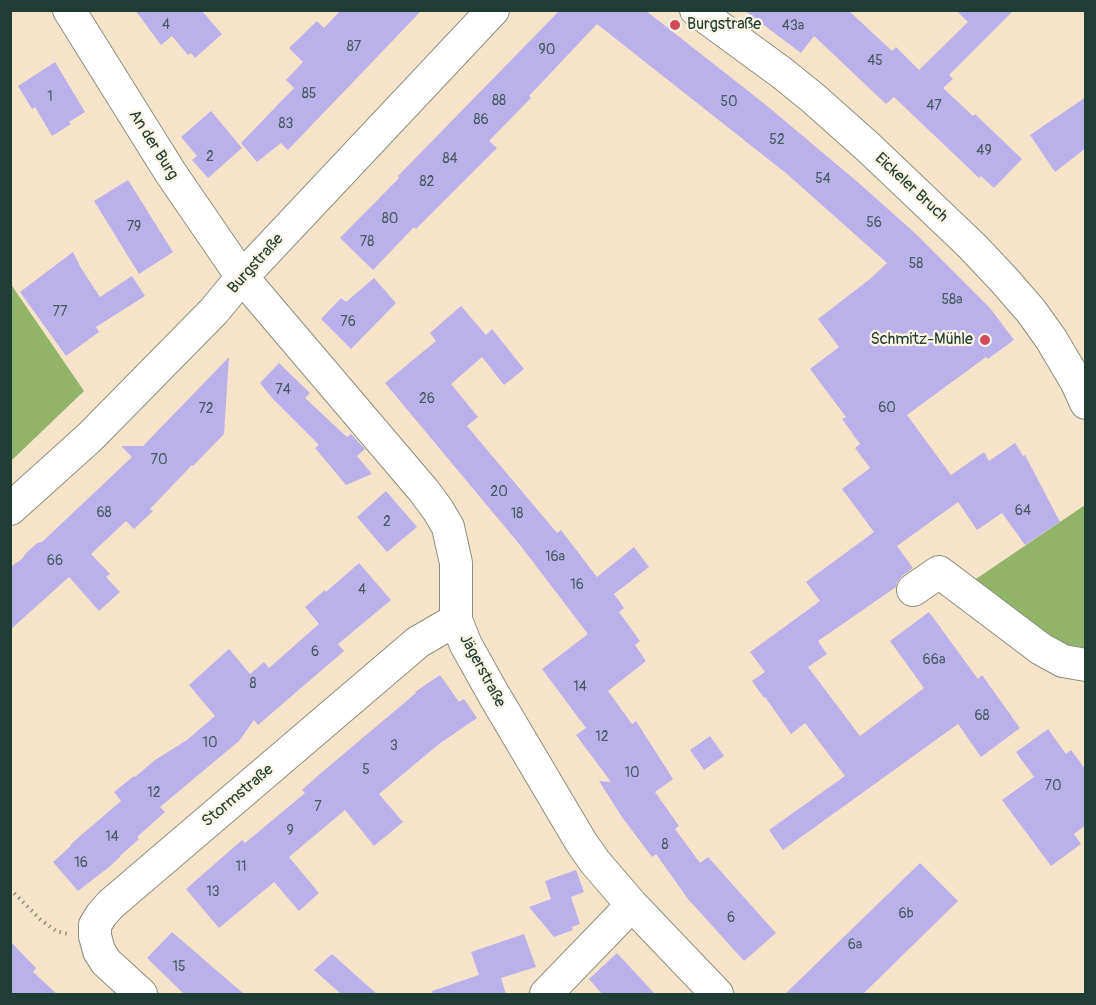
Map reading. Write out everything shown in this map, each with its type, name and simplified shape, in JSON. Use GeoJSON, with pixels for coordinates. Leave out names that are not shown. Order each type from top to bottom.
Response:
{"type":"FeatureCollection","features":[{"type":"Feature","properties":{"kind":"street","name":"An der Burg"},"geometry":{"type":"LineString","coordinates":[[69,10],[170,172],[242,277]]}},
{"type":"Feature","properties":{"kind":"street","name":"Burgstraße"},"geometry":{"type":"LineString","coordinates":[[10,509],[90,437],[214,311],[242,277],[493,10]]}},
{"type":"Feature","properties":{"kind":"street","name":"Eickeler Bruch"},"geometry":{"type":"LineString","coordinates":[[696,10],[813,98],[972,246],[1031,311],[1076,381],[1086,402]]}},
{"type":"Feature","properties":{"kind":"street","name":"Jägerstraße"},"geometry":{"type":"LineString","coordinates":[[242,277],[424,490],[438,510],[448,527],[456,563],[456,621],[465,645],[595,862],[717,994]]}},
{"type":"Feature","properties":{"kind":"street"},"geometry":{"type":"LineString","coordinates":[[913,590],[939,572],[1041,649],[1063,661],[1086,665]]}},
{"type":"Feature","properties":{"kind":"street","name":"Stormstraße"},"geometry":{"type":"LineString","coordinates":[[95,936],[95,925],[111,904],[418,642],[456,621]]}},
{"type":"Feature","properties":{"kind":"street"},"geometry":{"type":"LineString","coordinates":[[546,994],[632,904]]}},
{"type":"Feature","properties":{"kind":"street"},"geometry":{"type":"LineString","coordinates":[[95,936],[96,944],[106,962],[141,994]]}},
{"type":"Feature","properties":{"kind":"path"},"geometry":{"type":"LineString","coordinates":[[10,889],[41,920],[56,931],[73,936],[95,936]]}},
{"type":"Feature","properties":{"kind":"green space"},"geometry":{"type":"Polygon","coordinates":[[[10,283],[84,391],[11,461],[10,461],[10,283]]]}},
{"type":"Feature","properties":{"kind":"green space"},"geometry":{"type":"Polygon","coordinates":[[[1085,505],[1085,650],[1076,649],[1052,639],[970,583],[1085,505]]]}},
{"type":"Feature","properties":{"kind":"building"},"geometry":{"type":"Polygon","coordinates":[[[135,10],[201,10],[222,34],[195,58],[191,53],[188,55],[172,36],[161,45],[135,10]]]}},
{"type":"Feature","properties":{"kind":"building"},"geometry":{"type":"Polygon","coordinates":[[[341,10],[422,10],[288,150],[281,143],[257,162],[241,143],[294,88],[286,80],[303,62],[289,48],[317,21],[324,28],[341,10]]]}},
{"type":"Feature","properties":{"kind":"building"},"geometry":{"type":"Polygon","coordinates":[[[560,10],[645,10],[766,105],[916,234],[990,308],[1014,340],[988,359],[986,357],[907,415],[951,475],[984,452],[989,461],[1015,443],[1023,456],[1025,455],[1060,522],[1025,545],[1002,513],[977,530],[958,502],[897,546],[913,568],[902,576],[896,587],[818,641],[827,654],[808,667],[860,736],[924,688],[890,641],[929,612],[978,679],[982,675],[1020,728],[981,757],[958,724],[783,850],[769,830],[845,776],[805,723],[791,734],[752,681],[765,672],[750,652],[820,601],[806,582],[874,532],[842,489],[870,468],[855,448],[860,444],[842,419],[846,417],[810,369],[839,347],[818,319],[887,263],[787,174],[597,24],[489,141],[497,148],[416,229],[414,227],[373,270],[340,238],[560,10]]]}},
{"type":"Feature","properties":{"kind":"building"},"geometry":{"type":"Polygon","coordinates":[[[744,10],[848,10],[892,51],[896,47],[919,70],[968,22],[956,10],[1014,10],[949,75],[953,79],[943,88],[973,116],[975,114],[1022,159],[994,188],[981,176],[979,178],[894,97],[886,104],[814,36],[801,53],[744,10]]]}},
{"type":"Feature","properties":{"kind":"building"},"geometry":{"type":"Polygon","coordinates":[[[55,62],[85,112],[52,136],[35,107],[32,109],[18,86],[55,62]]]}},
{"type":"Feature","properties":{"kind":"building"},"geometry":{"type":"Polygon","coordinates":[[[1086,97],[1086,148],[1055,172],[1030,135],[1086,97]]]}},
{"type":"Feature","properties":{"kind":"building"},"geometry":{"type":"Polygon","coordinates":[[[211,111],[242,148],[208,178],[192,160],[197,156],[181,137],[211,111]]]}},
{"type":"Feature","properties":{"kind":"building"},"geometry":{"type":"Polygon","coordinates":[[[128,180],[173,252],[139,274],[94,201],[128,180]]]}},
{"type":"Feature","properties":{"kind":"building"},"geometry":{"type":"Polygon","coordinates":[[[73,252],[100,297],[132,276],[145,296],[96,327],[99,332],[66,356],[20,292],[73,252]]]}},
{"type":"Feature","properties":{"kind":"building"},"geometry":{"type":"Polygon","coordinates":[[[374,278],[396,303],[351,349],[321,319],[341,298],[346,302],[374,278]]]}},
{"type":"Feature","properties":{"kind":"building"},"geometry":{"type":"Polygon","coordinates":[[[461,306],[486,335],[492,329],[524,369],[504,385],[482,357],[451,384],[478,417],[467,426],[557,533],[561,530],[597,577],[634,547],[649,567],[614,594],[624,608],[619,612],[640,641],[635,645],[646,661],[608,691],[632,724],[636,721],[673,779],[655,792],[679,826],[675,829],[700,863],[708,857],[776,933],[744,961],[688,899],[656,854],[652,857],[622,817],[599,781],[611,782],[576,735],[586,728],[542,669],[588,634],[520,545],[385,383],[436,341],[430,333],[461,306]]]}},
{"type":"Feature","properties":{"kind":"building"},"geometry":{"type":"Polygon","coordinates":[[[229,357],[224,434],[150,509],[153,511],[134,529],[126,521],[91,554],[110,574],[106,577],[120,592],[99,611],[69,577],[10,630],[10,567],[22,559],[37,543],[42,542],[132,457],[121,446],[143,446],[229,357]]]}},
{"type":"Feature","properties":{"kind":"building"},"geometry":{"type":"Polygon","coordinates":[[[279,363],[310,393],[305,398],[347,437],[351,434],[365,449],[357,456],[372,474],[346,485],[315,448],[319,445],[272,398],[260,383],[279,363]]]}},
{"type":"Feature","properties":{"kind":"building"},"geometry":{"type":"Polygon","coordinates":[[[386,491],[417,527],[387,552],[357,517],[386,491]]]}},
{"type":"Feature","properties":{"kind":"building"},"geometry":{"type":"Polygon","coordinates":[[[359,563],[391,600],[338,644],[344,651],[258,725],[254,720],[239,741],[160,807],[165,812],[137,837],[139,839],[109,867],[78,891],[53,862],[121,801],[114,792],[155,760],[187,740],[215,716],[189,685],[229,649],[250,674],[264,662],[269,668],[319,624],[305,607],[359,563]]]}},
{"type":"Feature","properties":{"kind":"building"},"geometry":{"type":"Polygon","coordinates":[[[440,675],[459,702],[464,699],[477,718],[439,744],[379,794],[403,822],[374,846],[345,810],[289,857],[319,893],[299,911],[274,882],[219,928],[186,889],[242,840],[245,843],[305,793],[302,790],[321,773],[415,692],[440,675]]]}},
{"type":"Feature","properties":{"kind":"building"},"geometry":{"type":"Polygon","coordinates":[[[1048,729],[1066,754],[1071,750],[1086,770],[1086,825],[1074,834],[1081,844],[1051,866],[1002,800],[1034,777],[1016,752],[1048,729]]]}},
{"type":"Feature","properties":{"kind":"building"},"geometry":{"type":"Polygon","coordinates":[[[710,736],[724,756],[704,770],[690,750],[710,736]]]}},
{"type":"Feature","properties":{"kind":"building"},"geometry":{"type":"Polygon","coordinates":[[[920,863],[958,901],[863,994],[785,994],[920,863]]]}},
{"type":"Feature","properties":{"kind":"building"},"geometry":{"type":"Polygon","coordinates":[[[576,870],[584,892],[571,897],[580,924],[572,927],[573,930],[554,937],[529,907],[551,899],[545,881],[576,870]]]}},
{"type":"Feature","properties":{"kind":"building"},"geometry":{"type":"Polygon","coordinates":[[[172,932],[244,994],[184,994],[147,958],[172,932]]]}},
{"type":"Feature","properties":{"kind":"building"},"geometry":{"type":"Polygon","coordinates":[[[524,934],[536,967],[501,978],[506,994],[433,994],[432,991],[479,975],[471,952],[524,934]]]}},
{"type":"Feature","properties":{"kind":"building"},"geometry":{"type":"Polygon","coordinates":[[[10,941],[36,968],[33,972],[57,994],[10,994],[10,941]]]}},
{"type":"Feature","properties":{"kind":"building"},"geometry":{"type":"Polygon","coordinates":[[[617,953],[655,994],[602,994],[589,979],[617,953]]]}},
{"type":"Feature","properties":{"kind":"building"},"geometry":{"type":"Polygon","coordinates":[[[332,954],[377,994],[341,994],[314,970],[332,954]]]}},
{"type":"Feature","properties":{"kind":"place","name":"Burgstraße"},"geometry":{"type":"Point","coordinates":[675,25]}},
{"type":"Feature","properties":{"kind":"place","name":"Schmitz-Mühle"},"geometry":{"type":"Point","coordinates":[985,340]}}]}
